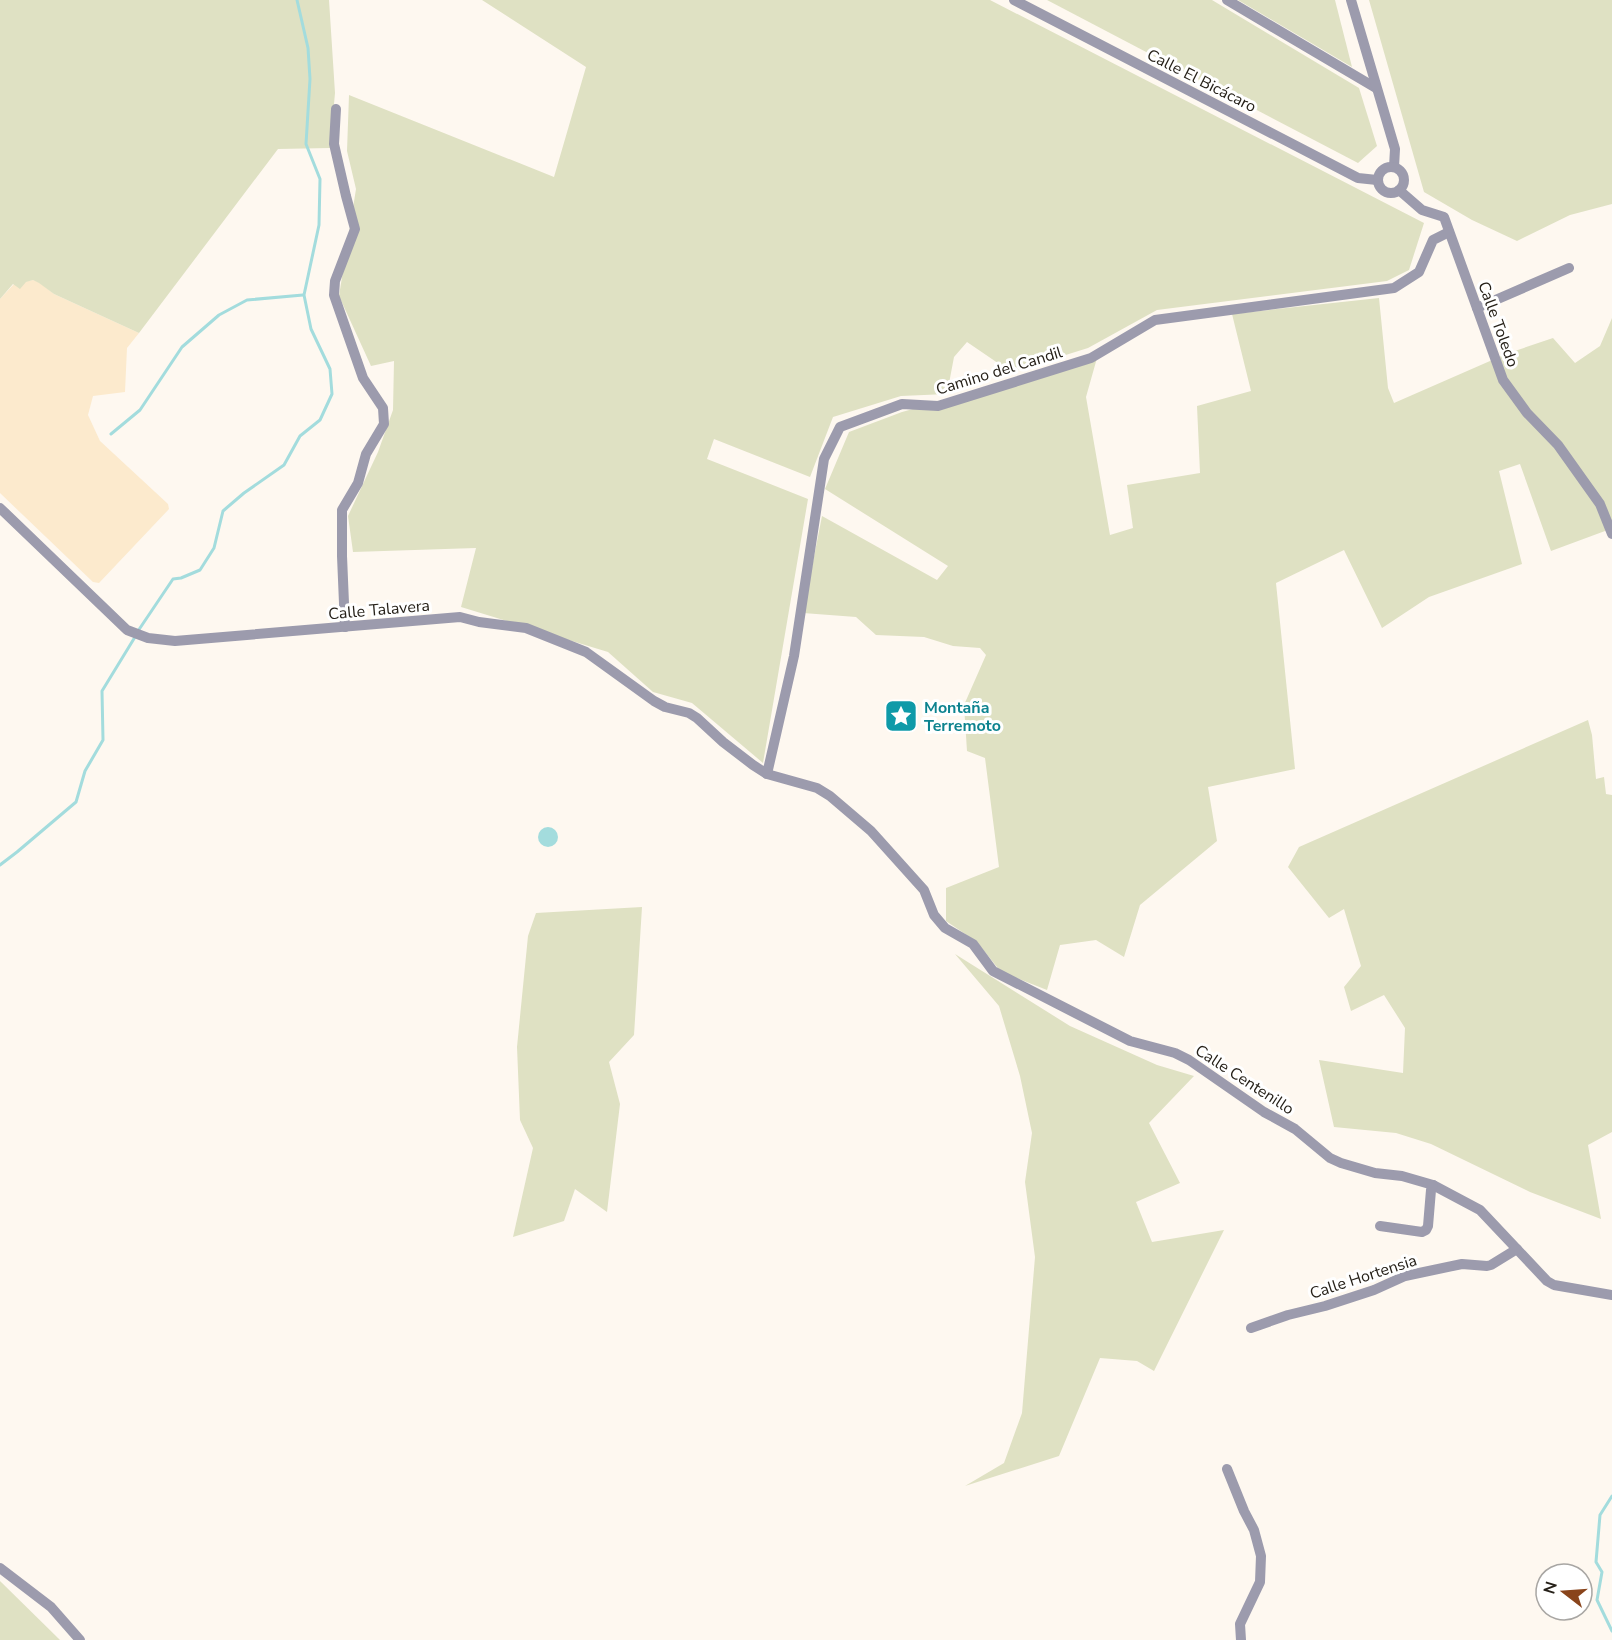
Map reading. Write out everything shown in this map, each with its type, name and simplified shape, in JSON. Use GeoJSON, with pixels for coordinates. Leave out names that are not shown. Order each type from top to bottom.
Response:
{"type":"FeatureCollection","features":[{"type":"Feature","properties":{"kind":"street","name":"Calle El Bicácaro"},"geometry":{"type":"LineString","coordinates":[[1014,0],[1358,178],[1377,180]]}},
{"type":"Feature","properties":{"kind":"street"},"geometry":{"type":"LineString","coordinates":[[1227,0],[1376,88]]}},
{"type":"Feature","properties":{"kind":"street"},"geometry":{"type":"LineString","coordinates":[[1351,0],[1395,149],[1394,167]]}},
{"type":"Feature","properties":{"kind":"street"},"geometry":{"type":"LineString","coordinates":[[336,109],[334,144],[356,229],[335,281],[334,295],[363,378],[382,408],[384,424],[366,454],[358,483],[342,510],[345,627]]}},
{"type":"Feature","properties":{"kind":"street"},"geometry":{"type":"LineString","coordinates":[[1394,167],[1403,176],[1403,183],[1399,190],[1387,193],[1380,188],[1377,180],[1379,173],[1386,168],[1394,167]]}},
{"type":"Feature","properties":{"kind":"street","name":"Calle Toledo"},"geometry":{"type":"LineString","coordinates":[[1399,190],[1422,210],[1444,217],[1503,380],[1527,413],[1558,445],[1600,504],[1612,534]]}},
{"type":"Feature","properties":{"kind":"street","name":"Camino del Candil"},"geometry":{"type":"LineString","coordinates":[[767,774],[794,656],[824,459],[840,428],[902,404],[938,406],[1091,358],[1155,320],[1394,288],[1419,272],[1433,240],[1449,232]]}},
{"type":"Feature","properties":{"kind":"street"},"geometry":{"type":"LineString","coordinates":[[1477,308],[1569,268]]}},
{"type":"Feature","properties":{"kind":"street","name":"Calle Talavera"},"geometry":{"type":"LineString","coordinates":[[0,508],[127,630],[136,634],[148,638],[175,641],[460,617],[479,622],[526,628],[586,652],[654,701],[665,707],[689,713],[723,742],[767,774]]}},
{"type":"Feature","properties":{"kind":"street","name":"Calle Centenillo"},"geometry":{"type":"LineString","coordinates":[[767,774],[817,788],[830,796],[871,831],[924,890],[934,915],[945,928],[973,944],[993,971],[1130,1041],[1174,1053],[1189,1060],[1264,1112],[1295,1129],[1330,1158],[1374,1173],[1402,1176],[1433,1185],[1480,1210],[1547,1281],[1554,1285],[1612,1295]]}},
{"type":"Feature","properties":{"kind":"street"},"geometry":{"type":"LineString","coordinates":[[1380,1226],[1422,1232],[1426,1230],[1433,1185]]}},
{"type":"Feature","properties":{"kind":"street","name":"Calle Hortensia"},"geometry":{"type":"LineString","coordinates":[[1251,1328],[1374,1290],[1405,1276],[1462,1264],[1491,1265],[1517,1249]]}},
{"type":"Feature","properties":{"kind":"street"},"geometry":{"type":"LineString","coordinates":[[1227,1468],[1254,1530],[1261,1556],[1260,1582],[1240,1624],[1240,1640]]}},
{"type":"Feature","properties":{"kind":"street"},"geometry":{"type":"LineString","coordinates":[[0,1568],[51,1607],[80,1640]]}},
{"type":"Feature","properties":{"kind":"shaded area"},"geometry":{"type":"Polygon","coordinates":[[[33,280],[54,294],[139,333],[127,348],[125,392],[93,396],[88,415],[100,441],[168,504],[169,509],[99,583],[93,582],[0,493],[0,299],[14,284],[33,280]]]}},
{"type":"Feature","properties":{"kind":"green space"},"geometry":{"type":"Polygon","coordinates":[[[0,0],[329,0],[335,93],[330,148],[278,149],[139,333],[54,294],[33,280],[26,282],[20,289],[13,284],[0,299],[0,0]]]}},
{"type":"Feature","properties":{"kind":"green space"},"geometry":{"type":"Polygon","coordinates":[[[482,0],[990,0],[1424,223],[1409,270],[1387,281],[1157,310],[1088,348],[1011,372],[967,342],[954,357],[947,394],[901,396],[833,417],[810,477],[714,439],[707,459],[808,499],[763,763],[692,703],[653,692],[608,652],[461,607],[476,548],[353,552],[348,516],[378,452],[393,410],[394,361],[371,366],[339,296],[356,189],[347,151],[349,95],[554,177],[586,67],[482,0]]]}},
{"type":"Feature","properties":{"kind":"green space"},"geometry":{"type":"Polygon","coordinates":[[[1047,0],[1212,0],[1359,88],[1377,146],[1358,163],[1047,0]]]}},
{"type":"Feature","properties":{"kind":"green space"},"geometry":{"type":"Polygon","coordinates":[[[1238,0],[1335,0],[1352,67],[1238,0]]]}},
{"type":"Feature","properties":{"kind":"green space"},"geometry":{"type":"Polygon","coordinates":[[[1369,0],[1612,0],[1612,204],[1570,215],[1517,241],[1472,220],[1424,192],[1369,0]]]}},
{"type":"Feature","properties":{"kind":"green space"},"geometry":{"type":"Polygon","coordinates":[[[1379,298],[1388,388],[1394,403],[1506,354],[1553,338],[1575,363],[1600,346],[1612,318],[1612,523],[1605,531],[1551,551],[1520,464],[1499,471],[1522,564],[1429,597],[1382,628],[1344,550],[1276,583],[1295,769],[1208,787],[1217,841],[1140,905],[1124,957],[1096,940],[1060,945],[1047,990],[1001,972],[977,942],[946,921],[946,888],[999,867],[985,758],[967,751],[964,705],[986,655],[980,648],[953,646],[924,637],[876,635],[856,617],[803,613],[822,516],[937,580],[948,566],[825,489],[849,432],[902,412],[1097,358],[1086,397],[1110,535],[1133,528],[1127,485],[1200,473],[1197,406],[1251,391],[1232,314],[1379,298]]]}},
{"type":"Feature","properties":{"kind":"green space"},"geometry":{"type":"Polygon","coordinates":[[[1588,720],[1592,735],[1596,779],[1604,777],[1606,794],[1612,795],[1612,1132],[1588,1145],[1601,1219],[1530,1192],[1431,1144],[1396,1133],[1334,1127],[1319,1060],[1403,1073],[1405,1028],[1384,995],[1351,1011],[1344,987],[1361,966],[1344,909],[1329,918],[1288,867],[1299,847],[1588,720]]]}},
{"type":"Feature","properties":{"kind":"green space"},"geometry":{"type":"Polygon","coordinates":[[[642,907],[634,1035],[609,1062],[620,1104],[607,1212],[575,1189],[564,1221],[513,1237],[533,1148],[520,1120],[517,1047],[528,936],[536,913],[642,907]]]}},
{"type":"Feature","properties":{"kind":"green space"},"geometry":{"type":"Polygon","coordinates":[[[955,954],[1070,1026],[1157,1065],[1194,1076],[1149,1123],[1180,1183],[1136,1202],[1152,1242],[1224,1230],[1154,1371],[1137,1361],[1100,1358],[1059,1456],[965,1486],[1004,1463],[1022,1413],[1035,1257],[1025,1182],[1032,1133],[1020,1076],[999,1006],[955,954]]]}},
{"type":"Feature","properties":{"kind":"green space"},"geometry":{"type":"Polygon","coordinates":[[[0,1581],[60,1640],[0,1640],[0,1581]]]}},
{"type":"Feature","properties":{"kind":"water"},"geometry":{"type":"Polygon","coordinates":[[[548,827],[555,830],[558,837],[555,844],[548,847],[541,844],[538,837],[541,830],[548,827]]]}},
{"type":"Feature","properties":{"kind":"waterway"},"geometry":{"type":"LineString","coordinates":[[138,631],[173,579],[200,570],[214,548],[223,511],[284,465],[300,436],[320,420],[332,394],[330,369],[311,329],[304,295],[319,225],[320,179],[306,144],[310,79],[308,48],[297,0]]}},
{"type":"Feature","properties":{"kind":"waterway"},"geometry":{"type":"LineString","coordinates":[[111,434],[140,410],[182,347],[219,315],[247,300],[303,295]]}},
{"type":"Feature","properties":{"kind":"waterway"},"geometry":{"type":"LineString","coordinates":[[0,865],[76,802],[85,771],[103,740],[102,691],[135,637]]}},
{"type":"Feature","properties":{"kind":"waterway"},"geometry":{"type":"LineString","coordinates":[[1612,1496],[1600,1515],[1596,1562],[1602,1572],[1597,1600],[1612,1631]]}},
{"type":"Feature","properties":{"kind":"place","name":"Montaña Terremoto"},"geometry":{"type":"Point","coordinates":[901,716]}}]}
